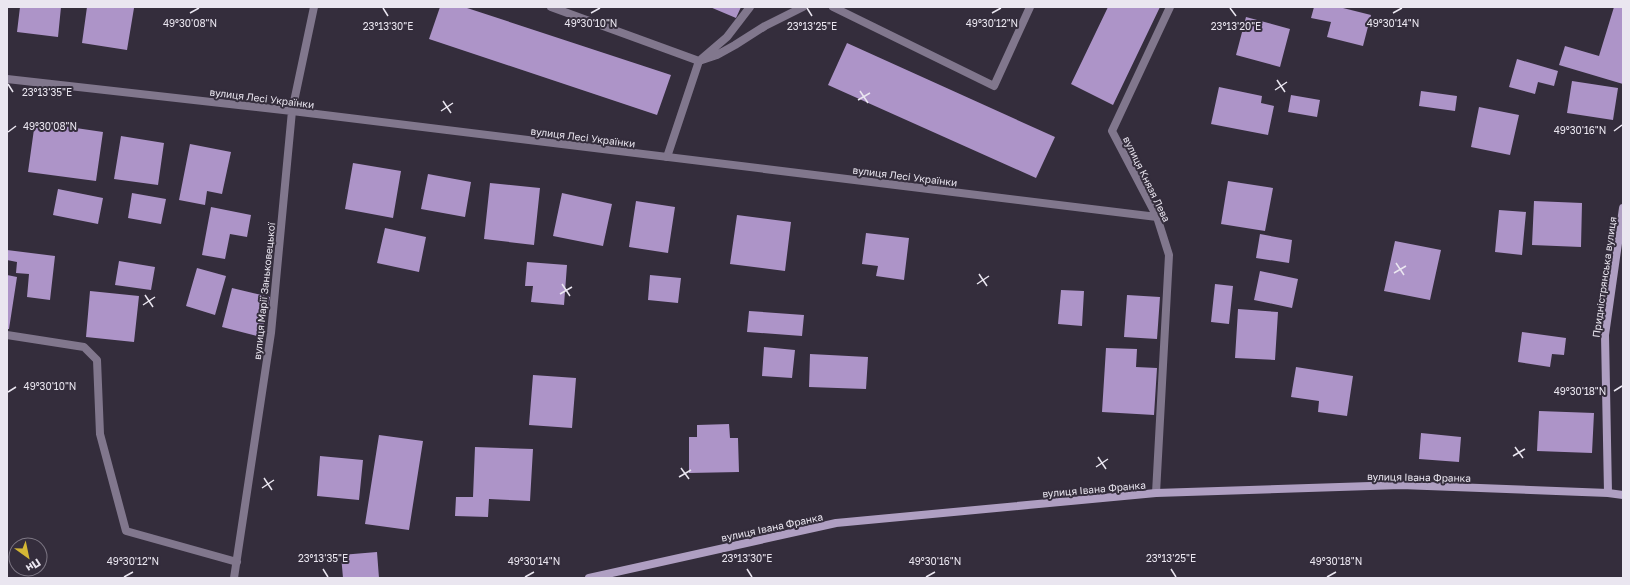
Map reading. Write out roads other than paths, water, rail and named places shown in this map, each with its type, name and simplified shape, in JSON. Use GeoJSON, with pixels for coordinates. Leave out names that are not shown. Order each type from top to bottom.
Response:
{"type":"FeatureCollection","features":[{"type":"Feature","properties":{"kind":"main road","name":"Придністрянська вулиця"},"geometry":{"type":"LineString","coordinates":[[1608,493],[1605,335],[1623,208]]}},
{"type":"Feature","properties":{"kind":"main road","name":"вулиця Івана Франка"},"geometry":{"type":"LineString","coordinates":[[589,578],[610,575],[836,523],[1156,493],[1401,485],[1608,493],[1623,496]]}},
{"type":"Feature","properties":{"kind":"street","name":"вулиця Марії Заньковецької"},"geometry":{"type":"LineString","coordinates":[[234,578],[271,333],[292,111],[314,7]]}},
{"type":"Feature","properties":{"kind":"street"},"geometry":{"type":"LineString","coordinates":[[551,7],[699,61],[729,48],[765,26],[803,7]]}},
{"type":"Feature","properties":{"kind":"street"},"geometry":{"type":"LineString","coordinates":[[667,157],[699,61],[727,37],[750,7]]}},
{"type":"Feature","properties":{"kind":"street"},"geometry":{"type":"LineString","coordinates":[[833,7],[994,86],[1030,7]]}},
{"type":"Feature","properties":{"kind":"street","name":"вулиця Князя Лева"},"geometry":{"type":"LineString","coordinates":[[1156,493],[1169,255],[1157,217],[1112,131],[1170,7]]}},
{"type":"Feature","properties":{"kind":"street","name":"вулиця Лесі Українки"},"geometry":{"type":"LineString","coordinates":[[7,78],[292,111],[1157,217]]}},
{"type":"Feature","properties":{"kind":"street"},"geometry":{"type":"LineString","coordinates":[[7,335],[84,347],[98,360],[100,434],[126,531],[237,562]]}}]}
